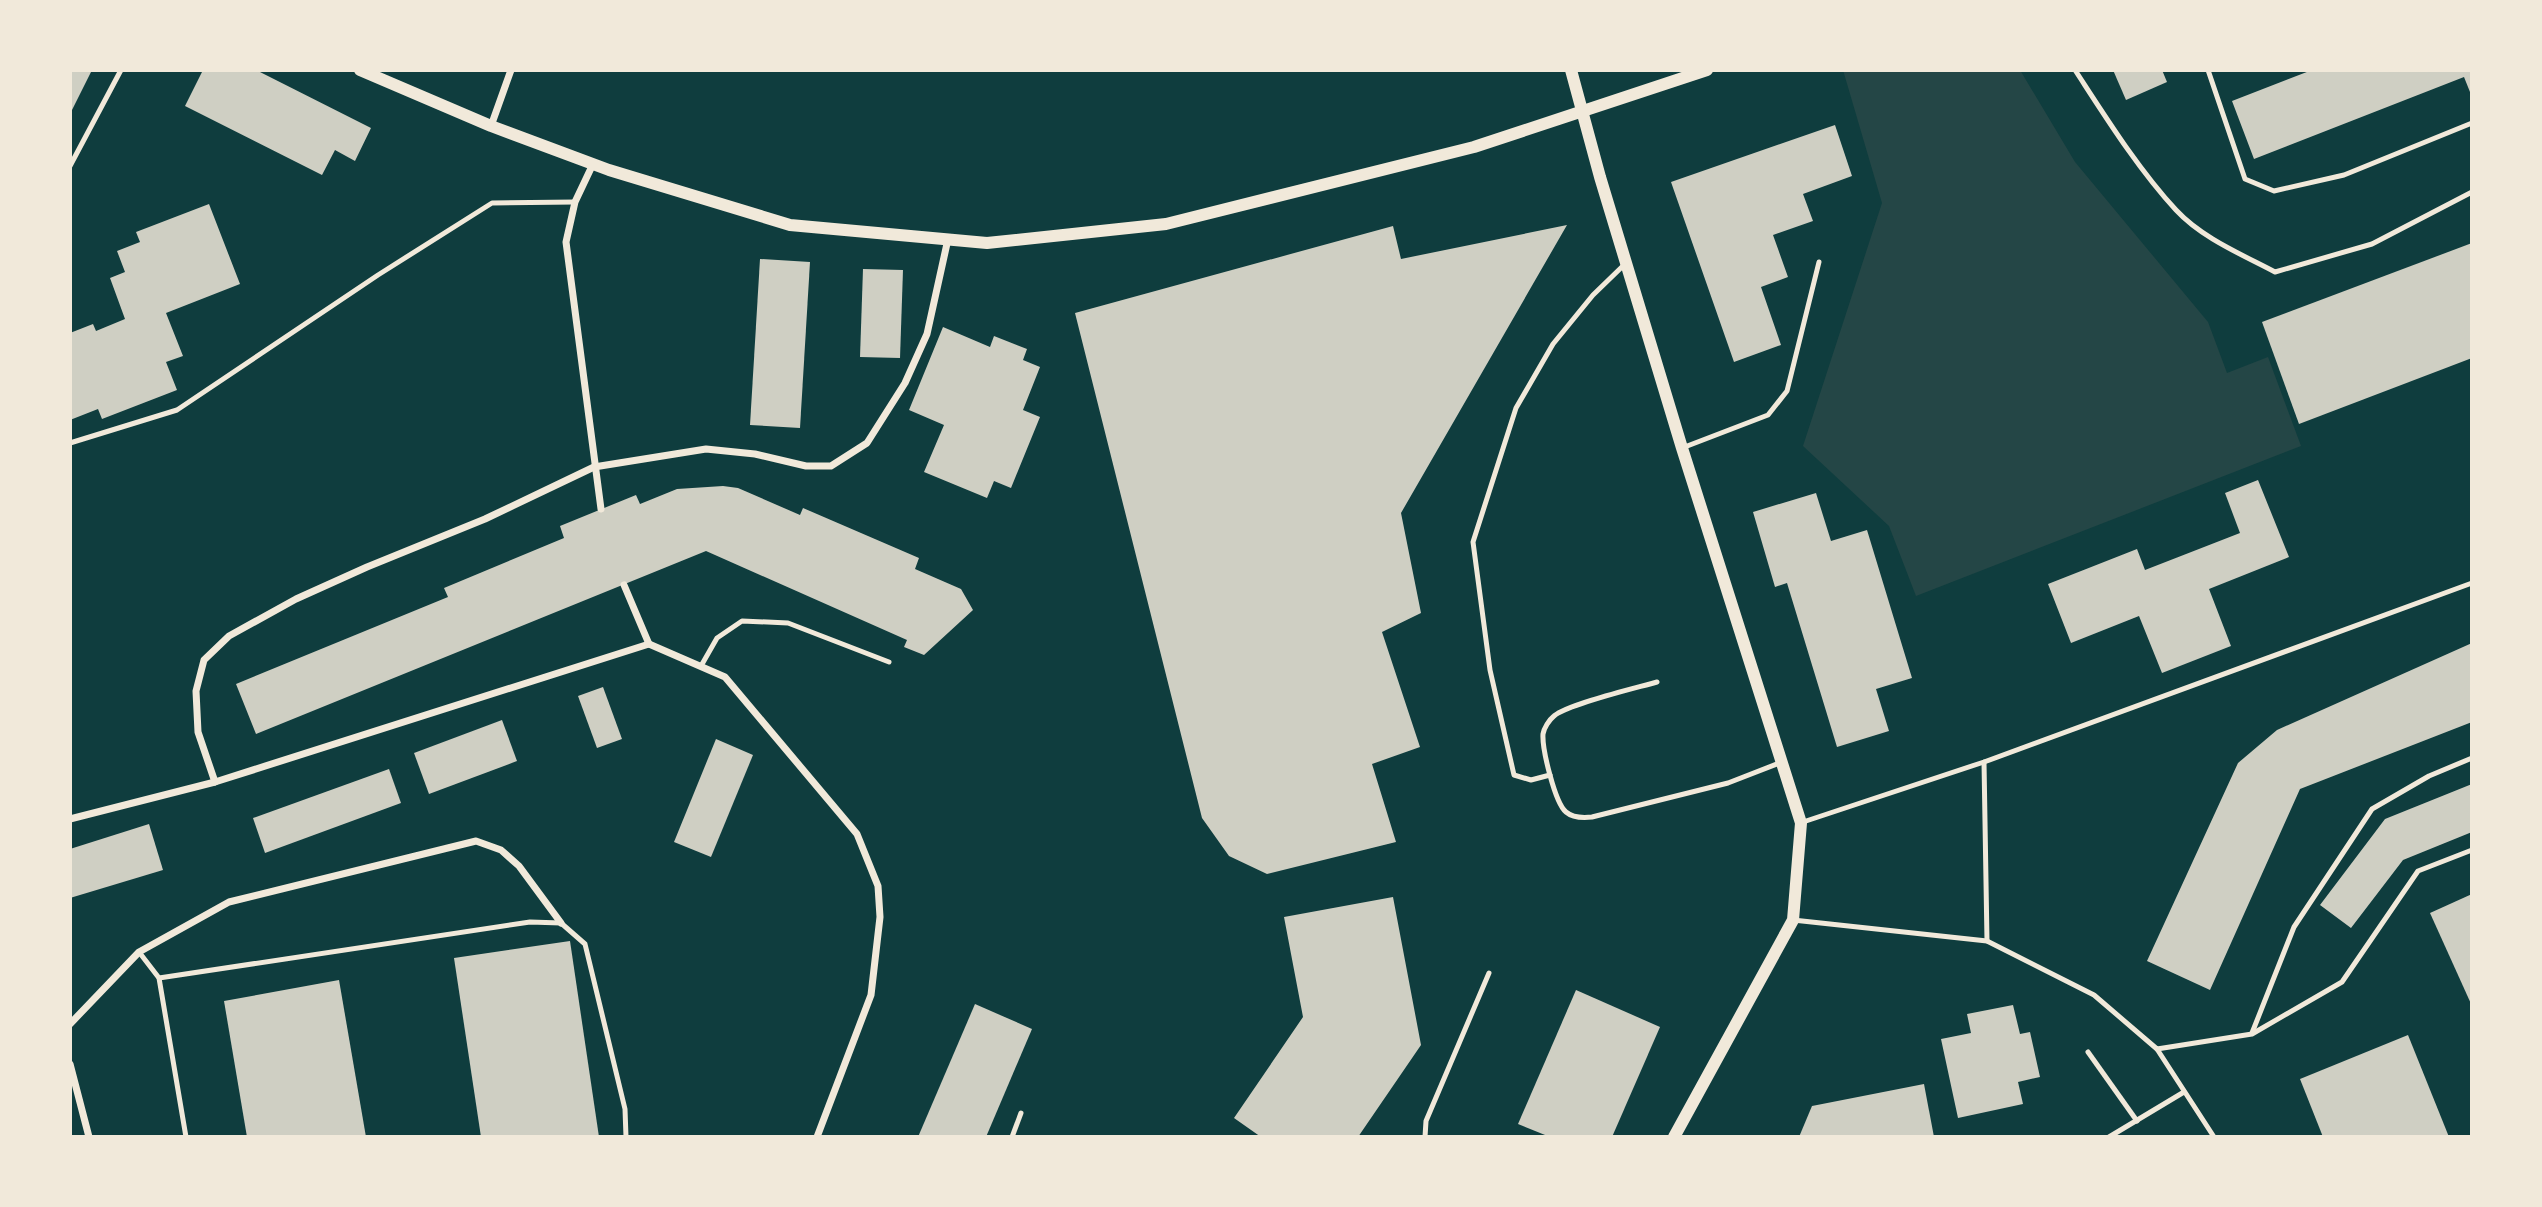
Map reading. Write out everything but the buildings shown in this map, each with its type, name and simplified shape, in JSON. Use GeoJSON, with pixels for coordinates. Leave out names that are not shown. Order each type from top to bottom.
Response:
{"type":"FeatureCollection","features":[{"type":"Feature","properties":{"kind":"street"},"geometry":{"type":"LineString","coordinates":[[360,70],[491,126],[593,164],[790,225],[986,243],[1166,224],[1474,147],[1707,70]]}},
{"type":"Feature","properties":{"kind":"street"},"geometry":{"type":"LineString","coordinates":[[491,126],[512,70]]}},
{"type":"Feature","properties":{"kind":"street"},"geometry":{"type":"LineString","coordinates":[[1571,70],[1580,111],[1682,448],[1801,822],[1793,920],[1674,1137]]}},
{"type":"Feature","properties":{"kind":"street"},"geometry":{"type":"LineString","coordinates":[[593,164],[575,202],[566,242],[601,509]]}},
{"type":"Feature","properties":{"kind":"street"},"geometry":{"type":"LineString","coordinates":[[215,782],[198,732],[197,691],[204,660],[229,636],[296,599],[485,519],[594,467],[706,449],[755,454],[806,466],[831,466],[867,443],[905,383],[927,334],[948,239]]}},
{"type":"Feature","properties":{"kind":"street"},"geometry":{"type":"LineString","coordinates":[[624,585],[649,644]]}},
{"type":"Feature","properties":{"kind":"street"},"geometry":{"type":"LineString","coordinates":[[70,819],[215,782],[649,644],[701,666],[725,677],[857,834],[878,886],[880,917],[870,995],[817,1137]]}},
{"type":"Feature","properties":{"kind":"street"},"geometry":{"type":"LineString","coordinates":[[70,1024],[139,952],[229,902],[477,841],[501,850],[519,866],[561,923]]}},
{"type":"Feature","properties":{"kind":"street"},"geometry":{"type":"LineString","coordinates":[[70,1064],[89,1137]]}},
{"type":"Feature","properties":{"kind":"lane"},"geometry":{"type":"LineString","coordinates":[[70,166],[121,70]]}},
{"type":"Feature","properties":{"kind":"lane"},"geometry":{"type":"LineString","coordinates":[[2075,70],[2116,133],[2176,211],[2213,239],[2275,272],[2372,244],[2472,192]]}},
{"type":"Feature","properties":{"kind":"lane"},"geometry":{"type":"LineString","coordinates":[[2208,70],[2245,179],[2274,191],[2344,175],[2472,123]]}},
{"type":"Feature","properties":{"kind":"lane"},"geometry":{"type":"LineString","coordinates":[[70,443],[177,410],[377,275],[492,203],[575,202]]}},
{"type":"Feature","properties":{"kind":"lane"},"geometry":{"type":"LineString","coordinates":[[1682,448],[1768,415],[1787,391],[1819,262]]}},
{"type":"Feature","properties":{"kind":"lane"},"geometry":{"type":"LineString","coordinates":[[1550,775],[1531,780],[1514,775],[1490,670],[1473,542],[1516,408],[1553,344],[1593,295],[1626,263]]}},
{"type":"Feature","properties":{"kind":"lane"},"geometry":{"type":"LineString","coordinates":[[1801,822],[1984,762],[2472,583]]}},
{"type":"Feature","properties":{"kind":"lane"},"geometry":{"type":"LineString","coordinates":[[701,666],[717,638],[742,621],[788,623],[888,662]]}},
{"type":"Feature","properties":{"kind":"lane"},"geometry":{"type":"LineString","coordinates":[[1657,682],[1564,710],[1554,716],[1543,734],[1557,799],[1569,815],[1582,818],[1728,782],[1782,762]]}},
{"type":"Feature","properties":{"kind":"lane"},"geometry":{"type":"LineString","coordinates":[[2252,1034],[2294,927],[2372,808],[2429,776],[2472,758]]}},
{"type":"Feature","properties":{"kind":"lane"},"geometry":{"type":"LineString","coordinates":[[1984,762],[1987,941]]}},
{"type":"Feature","properties":{"kind":"lane"},"geometry":{"type":"LineString","coordinates":[[2157,1049],[2252,1034],[2342,982],[2418,870],[2472,850]]}},
{"type":"Feature","properties":{"kind":"lane"},"geometry":{"type":"LineString","coordinates":[[1793,920],[1987,941],[2094,995],[2157,1049],[2214,1137]]}},
{"type":"Feature","properties":{"kind":"lane"},"geometry":{"type":"LineString","coordinates":[[159,978],[530,922],[561,923],[585,944],[625,1109],[626,1137]]}},
{"type":"Feature","properties":{"kind":"lane"},"geometry":{"type":"LineString","coordinates":[[139,952],[159,978],[186,1137]]}},
{"type":"Feature","properties":{"kind":"lane"},"geometry":{"type":"LineString","coordinates":[[1425,1137],[1426,1121],[1489,973]]}},
{"type":"Feature","properties":{"kind":"lane"},"geometry":{"type":"LineString","coordinates":[[2088,1052],[2137,1121]]}},
{"type":"Feature","properties":{"kind":"lane"},"geometry":{"type":"LineString","coordinates":[[2109,1137],[2184,1092]]}},
{"type":"Feature","properties":{"kind":"lane"},"geometry":{"type":"LineString","coordinates":[[1012,1137],[1021,1113]]}},
{"type":"Feature","properties":{"kind":"shaded area"},"geometry":{"type":"Polygon","coordinates":[[[1843,70],[2020,70],[2075,162],[2208,322],[2227,373],[2268,357],[2301,446],[1916,596],[1889,526],[1803,446],[1882,203],[1843,70]]]}}]}
